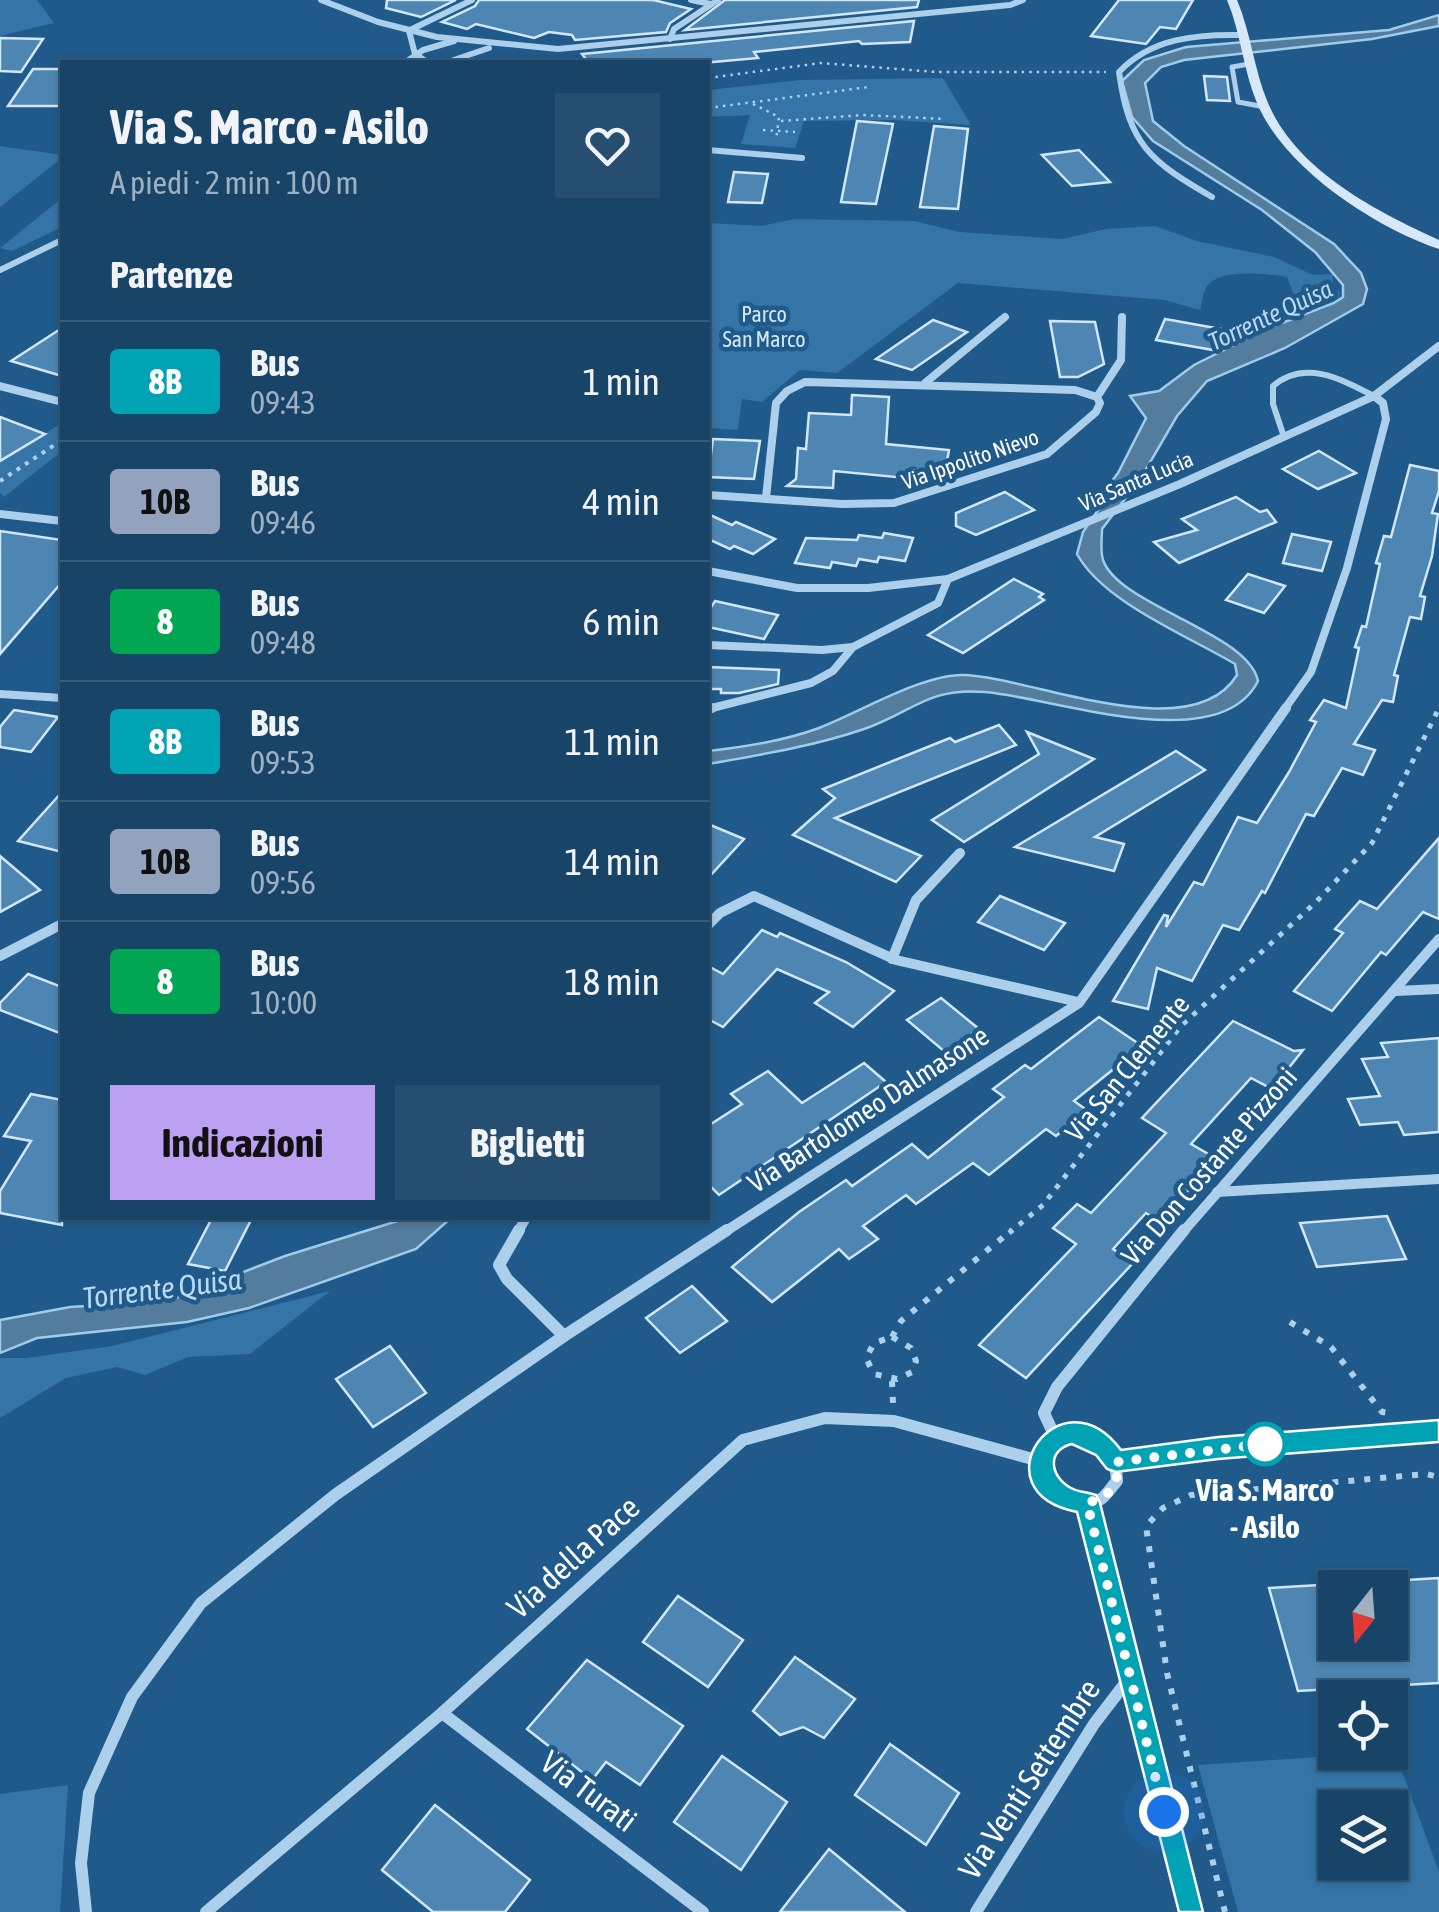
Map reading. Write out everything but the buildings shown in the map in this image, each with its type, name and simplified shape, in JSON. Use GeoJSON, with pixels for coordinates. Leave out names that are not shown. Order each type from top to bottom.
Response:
{"type":"FeatureCollection","features":[{"type":"Feature","properties":{"kind":"main road"},"geometry":{"type":"LineString","coordinates":[[1232,0],[1248,62],[1267,113],[1294,148],[1337,189],[1388,218],[1439,236]]}},
{"type":"Feature","properties":{"kind":"main road"},"geometry":{"type":"LineString","coordinates":[[1388,218],[1439,245]]}},
{"type":"Feature","properties":{"kind":"street"},"geometry":{"type":"LineString","coordinates":[[321,0],[371,22],[409,31],[496,46],[558,49],[1023,0]]}},
{"type":"Feature","properties":{"kind":"street"},"geometry":{"type":"LineString","coordinates":[[409,31],[472,0]]}},
{"type":"Feature","properties":{"kind":"street"},"geometry":{"type":"LineString","coordinates":[[692,0],[714,2]]}},
{"type":"Feature","properties":{"kind":"street"},"geometry":{"type":"LineString","coordinates":[[969,0],[978,7]]}},
{"type":"Feature","properties":{"kind":"street"},"geometry":{"type":"LineString","coordinates":[[670,39],[674,30],[714,2]]}},
{"type":"Feature","properties":{"kind":"street"},"geometry":{"type":"LineString","coordinates":[[409,31],[415,54],[424,60]]}},
{"type":"Feature","properties":{"kind":"street"},"geometry":{"type":"LineString","coordinates":[[1212,197],[1136,147],[1124,117],[1119,72],[1128,59],[1149,48],[1242,35]]}},
{"type":"Feature","properties":{"kind":"street"},"geometry":{"type":"LineString","coordinates":[[408,60],[415,54],[460,40]]}},
{"type":"Feature","properties":{"kind":"street"},"geometry":{"type":"LineString","coordinates":[[454,60],[496,46]]}},
{"type":"Feature","properties":{"kind":"street"},"geometry":{"type":"LineString","coordinates":[[710,150],[802,158]]}},
{"type":"Feature","properties":{"kind":"street"},"geometry":{"type":"LineString","coordinates":[[0,270],[60,241]]}},
{"type":"Feature","properties":{"kind":"street"},"geometry":{"type":"LineString","coordinates":[[925,384],[1005,316]]}},
{"type":"Feature","properties":{"kind":"street","name":"Via Ippolito Nievo"},"geometry":{"type":"LineString","coordinates":[[710,494],[873,505],[915,498],[1046,454],[1096,412],[1098,396],[1121,360],[1122,317]]}},
{"type":"Feature","properties":{"kind":"street","name":"Via Santa Lucia"},"geometry":{"type":"LineString","coordinates":[[948,579],[1180,484],[1282,434],[1374,396],[1439,346]]}},
{"type":"Feature","properties":{"kind":"street","name":"Via Ippolito Nievo"},"geometry":{"type":"LineString","coordinates":[[766,498],[776,403],[787,391],[805,382],[1075,390],[1098,396]]}},
{"type":"Feature","properties":{"kind":"street"},"geometry":{"type":"LineString","coordinates":[[0,386],[60,401]]}},
{"type":"Feature","properties":{"kind":"street","name":"Via Bartolomeo Dalmasone"},"geometry":{"type":"LineString","coordinates":[[86,1912],[81,1862],[88,1793],[132,1698],[200,1604],[335,1495],[564,1336],[1079,1003],[1311,672],[1347,568],[1386,419],[1383,403],[1374,396]]}},
{"type":"Feature","properties":{"kind":"street"},"geometry":{"type":"LineString","coordinates":[[0,514],[60,521]]}},
{"type":"Feature","properties":{"kind":"street"},"geometry":{"type":"LineString","coordinates":[[710,571],[797,588],[868,588],[948,579],[938,603],[853,647],[822,650],[710,646]]}},
{"type":"Feature","properties":{"kind":"street"},"geometry":{"type":"LineString","coordinates":[[710,708],[811,683],[833,671],[853,647]]}},
{"type":"Feature","properties":{"kind":"street"},"geometry":{"type":"LineString","coordinates":[[0,694],[60,698]]}},
{"type":"Feature","properties":{"kind":"street"},"geometry":{"type":"LineString","coordinates":[[892,959],[907,909],[930,880],[960,854]]}},
{"type":"Feature","properties":{"kind":"street"},"geometry":{"type":"LineString","coordinates":[[710,923],[720,913],[754,896],[892,959],[1079,1003]]}},
{"type":"Feature","properties":{"kind":"street"},"geometry":{"type":"LineString","coordinates":[[0,956],[60,925]]}},
{"type":"Feature","properties":{"kind":"street","name":"Via Don Costante Pizzoni"},"geometry":{"type":"LineString","coordinates":[[1055,1437],[1044,1413],[1057,1388],[1217,1192],[1439,939]]}},
{"type":"Feature","properties":{"kind":"street"},"geometry":{"type":"LineString","coordinates":[[1396,991],[1439,989]]}},
{"type":"Feature","properties":{"kind":"street"},"geometry":{"type":"LineString","coordinates":[[1217,1192],[1439,1179]]}},
{"type":"Feature","properties":{"kind":"street"},"geometry":{"type":"LineString","coordinates":[[525,1220],[500,1265],[507,1280],[564,1336]]}},
{"type":"Feature","properties":{"kind":"street","name":"Via della Pace"},"geometry":{"type":"LineString","coordinates":[[206,1912],[442,1713],[743,1440],[825,1418],[894,1421],[1040,1461]]}},
{"type":"Feature","properties":{"kind":"street"},"geometry":{"type":"LineString","coordinates":[[1116,1462],[1218,1448],[1436,1433]]}},
{"type":"Feature","properties":{"kind":"street"},"geometry":{"type":"LineString","coordinates":[[1072,1434],[1105,1447],[1116,1462],[1117,1481],[1111,1491],[1087,1503],[1065,1499],[1052,1490],[1044,1481],[1040,1461],[1055,1437],[1072,1434]]}},
{"type":"Feature","properties":{"kind":"street"},"geometry":{"type":"LineString","coordinates":[[1087,1503],[1189,1912]]}},
{"type":"Feature","properties":{"kind":"street","name":"Via Venti Settembre"},"geometry":{"type":"LineString","coordinates":[[976,1912],[1094,1724],[1130,1678]]}},
{"type":"Feature","properties":{"kind":"street","name":"Via Turati"},"geometry":{"type":"LineString","coordinates":[[442,1713],[702,1912]]}},
{"type":"Feature","properties":{"kind":"lane"},"geometry":{"type":"LineString","coordinates":[[1248,62],[1232,67],[1238,102],[1267,113]]}},
{"type":"Feature","properties":{"kind":"lane"},"geometry":{"type":"LineString","coordinates":[[1282,434],[1272,396],[1273,386],[1287,376],[1322,374],[1374,396]]}},
{"type":"Feature","properties":{"kind":"path"},"geometry":{"type":"LineString","coordinates":[[710,78],[822,63],[936,72],[1119,72]]}},
{"type":"Feature","properties":{"kind":"path"},"geometry":{"type":"LineString","coordinates":[[710,108],[869,87]]}},
{"type":"Feature","properties":{"kind":"path"},"geometry":{"type":"LineString","coordinates":[[748,103],[774,111],[782,121]]}},
{"type":"Feature","properties":{"kind":"path"},"geometry":{"type":"LineString","coordinates":[[782,121],[863,115],[944,118]]}},
{"type":"Feature","properties":{"kind":"path"},"geometry":{"type":"LineString","coordinates":[[773,148],[782,121]]}},
{"type":"Feature","properties":{"kind":"path"},"geometry":{"type":"LineString","coordinates":[[762,130],[795,132]]}},
{"type":"Feature","properties":{"kind":"path"},"geometry":{"type":"LineString","coordinates":[[0,481],[60,441]]}},
{"type":"Feature","properties":{"kind":"path","name":"Via San Clemente"},"geometry":{"type":"LineString","coordinates":[[892,1338],[906,1342],[916,1354],[917,1367],[908,1378],[892,1381],[874,1374],[866,1358],[874,1343],[892,1338],[901,1321],[1043,1205],[1181,1026],[1316,902],[1372,843],[1439,708]]}},
{"type":"Feature","properties":{"kind":"path"},"geometry":{"type":"LineString","coordinates":[[1290,1322],[1331,1347],[1382,1412],[1402,1415],[1408,1434]]}},
{"type":"Feature","properties":{"kind":"path"},"geometry":{"type":"LineString","coordinates":[[1224,1912],[1172,1710],[1150,1582],[1146,1526],[1163,1508],[1191,1495],[1426,1474],[1439,1478]]}},
{"type":"Feature","properties":{"kind":"green space"},"geometry":{"type":"Polygon","coordinates":[[[0,0],[37,0],[54,23],[0,36],[0,0]]]}},
{"type":"Feature","properties":{"kind":"green space"},"geometry":{"type":"Polygon","coordinates":[[[943,78],[971,125],[893,120],[804,121],[795,148],[741,144],[750,115],[710,117],[710,90],[800,80],[943,78]]]}},
{"type":"Feature","properties":{"kind":"green space"},"geometry":{"type":"Polygon","coordinates":[[[0,146],[60,155],[60,160],[0,207],[0,146]]]}},
{"type":"Feature","properties":{"kind":"green space"},"geometry":{"type":"Polygon","coordinates":[[[60,200],[60,228],[12,251],[0,248],[60,200]]]}},
{"type":"Feature","properties":{"kind":"green space","name":"Parco San Marco"},"geometry":{"type":"Polygon","coordinates":[[[795,219],[914,221],[959,232],[1062,239],[1106,229],[1155,226],[1197,241],[1274,257],[1313,275],[1333,274],[1332,289],[1340,292],[1332,301],[1295,298],[1287,277],[1233,274],[1207,286],[1200,310],[1164,300],[958,283],[837,373],[800,370],[762,402],[742,399],[738,430],[710,428],[710,223],[761,226],[795,219]]]}},
{"type":"Feature","properties":{"kind":"green space"},"geometry":{"type":"Polygon","coordinates":[[[60,424],[60,453],[4,497],[0,493],[0,461],[60,424]]]}},
{"type":"Feature","properties":{"kind":"green space"},"geometry":{"type":"Polygon","coordinates":[[[330,1291],[250,1354],[188,1357],[145,1375],[117,1367],[66,1378],[0,1418],[0,1358],[112,1346],[330,1291]]]}},
{"type":"Feature","properties":{"kind":"green space"},"geometry":{"type":"Polygon","coordinates":[[[1318,1757],[1318,1770],[1402,1770],[1439,1872],[1439,1912],[1238,1912],[1198,1765],[1318,1757]]]}},
{"type":"Feature","properties":{"kind":"green space"},"geometry":{"type":"Polygon","coordinates":[[[68,1785],[60,1912],[0,1912],[0,1794],[68,1785]]]}},
{"type":"Feature","properties":{"kind":"shaded area"},"geometry":{"type":"Polygon","coordinates":[[[1439,15],[1439,26],[1372,39],[1184,60],[1161,67],[1145,83],[1153,121],[1184,146],[1334,244],[1361,273],[1367,289],[1363,304],[1285,348],[1207,381],[1177,416],[1141,478],[1102,529],[1103,560],[1114,576],[1156,606],[1209,633],[1249,664],[1258,681],[1238,704],[1208,716],[1172,720],[1132,718],[965,691],[921,702],[845,735],[710,764],[710,751],[806,733],[909,688],[946,677],[991,678],[1108,704],[1148,708],[1184,707],[1215,697],[1237,675],[1235,664],[1106,588],[1077,554],[1083,532],[1098,510],[1098,499],[1118,473],[1146,418],[1130,396],[1159,391],[1194,365],[1264,330],[1334,303],[1343,297],[1343,285],[1315,252],[1262,210],[1153,141],[1132,117],[1122,81],[1144,60],[1186,47],[1389,30],[1439,15]]]}},
{"type":"Feature","properties":{"kind":"shaded area"},"geometry":{"type":"Polygon","coordinates":[[[401,1220],[449,1220],[416,1249],[249,1308],[187,1322],[37,1338],[0,1353],[0,1320],[70,1307],[168,1301],[285,1256],[401,1220]]]}},
{"type":"Feature","properties":{"kind":"bus line","name":"8B"},"geometry":{"type":"LineString","coordinates":[[1189,1912],[1087,1503],[1065,1499],[1044,1481],[1040,1461],[1046,1446],[1055,1437],[1072,1434],[1090,1438],[1105,1447],[1116,1462],[1218,1448],[1439,1431]]}},
{"type":"Feature","properties":{"kind":"place","name":"Via S. Marco - Asilo"},"geometry":{"type":"Point","coordinates":[1265,1444]}},
{"type":"Feature","properties":{"kind":"route"},"geometry":{"type":"LineString","coordinates":[[1164,1812],[1087,1503],[1100,1500],[1111,1491],[1117,1481],[1116,1462],[1265,1444]]}},
{"type":"Feature","properties":{"kind":"water label","name":"Torrente Quisa"},"geometry":{"type":"Point","coordinates":[1270,315]}},
{"type":"Feature","properties":{"kind":"water label","name":"Torrente Quisa"},"geometry":{"type":"Point","coordinates":[162,1288]}}]}
